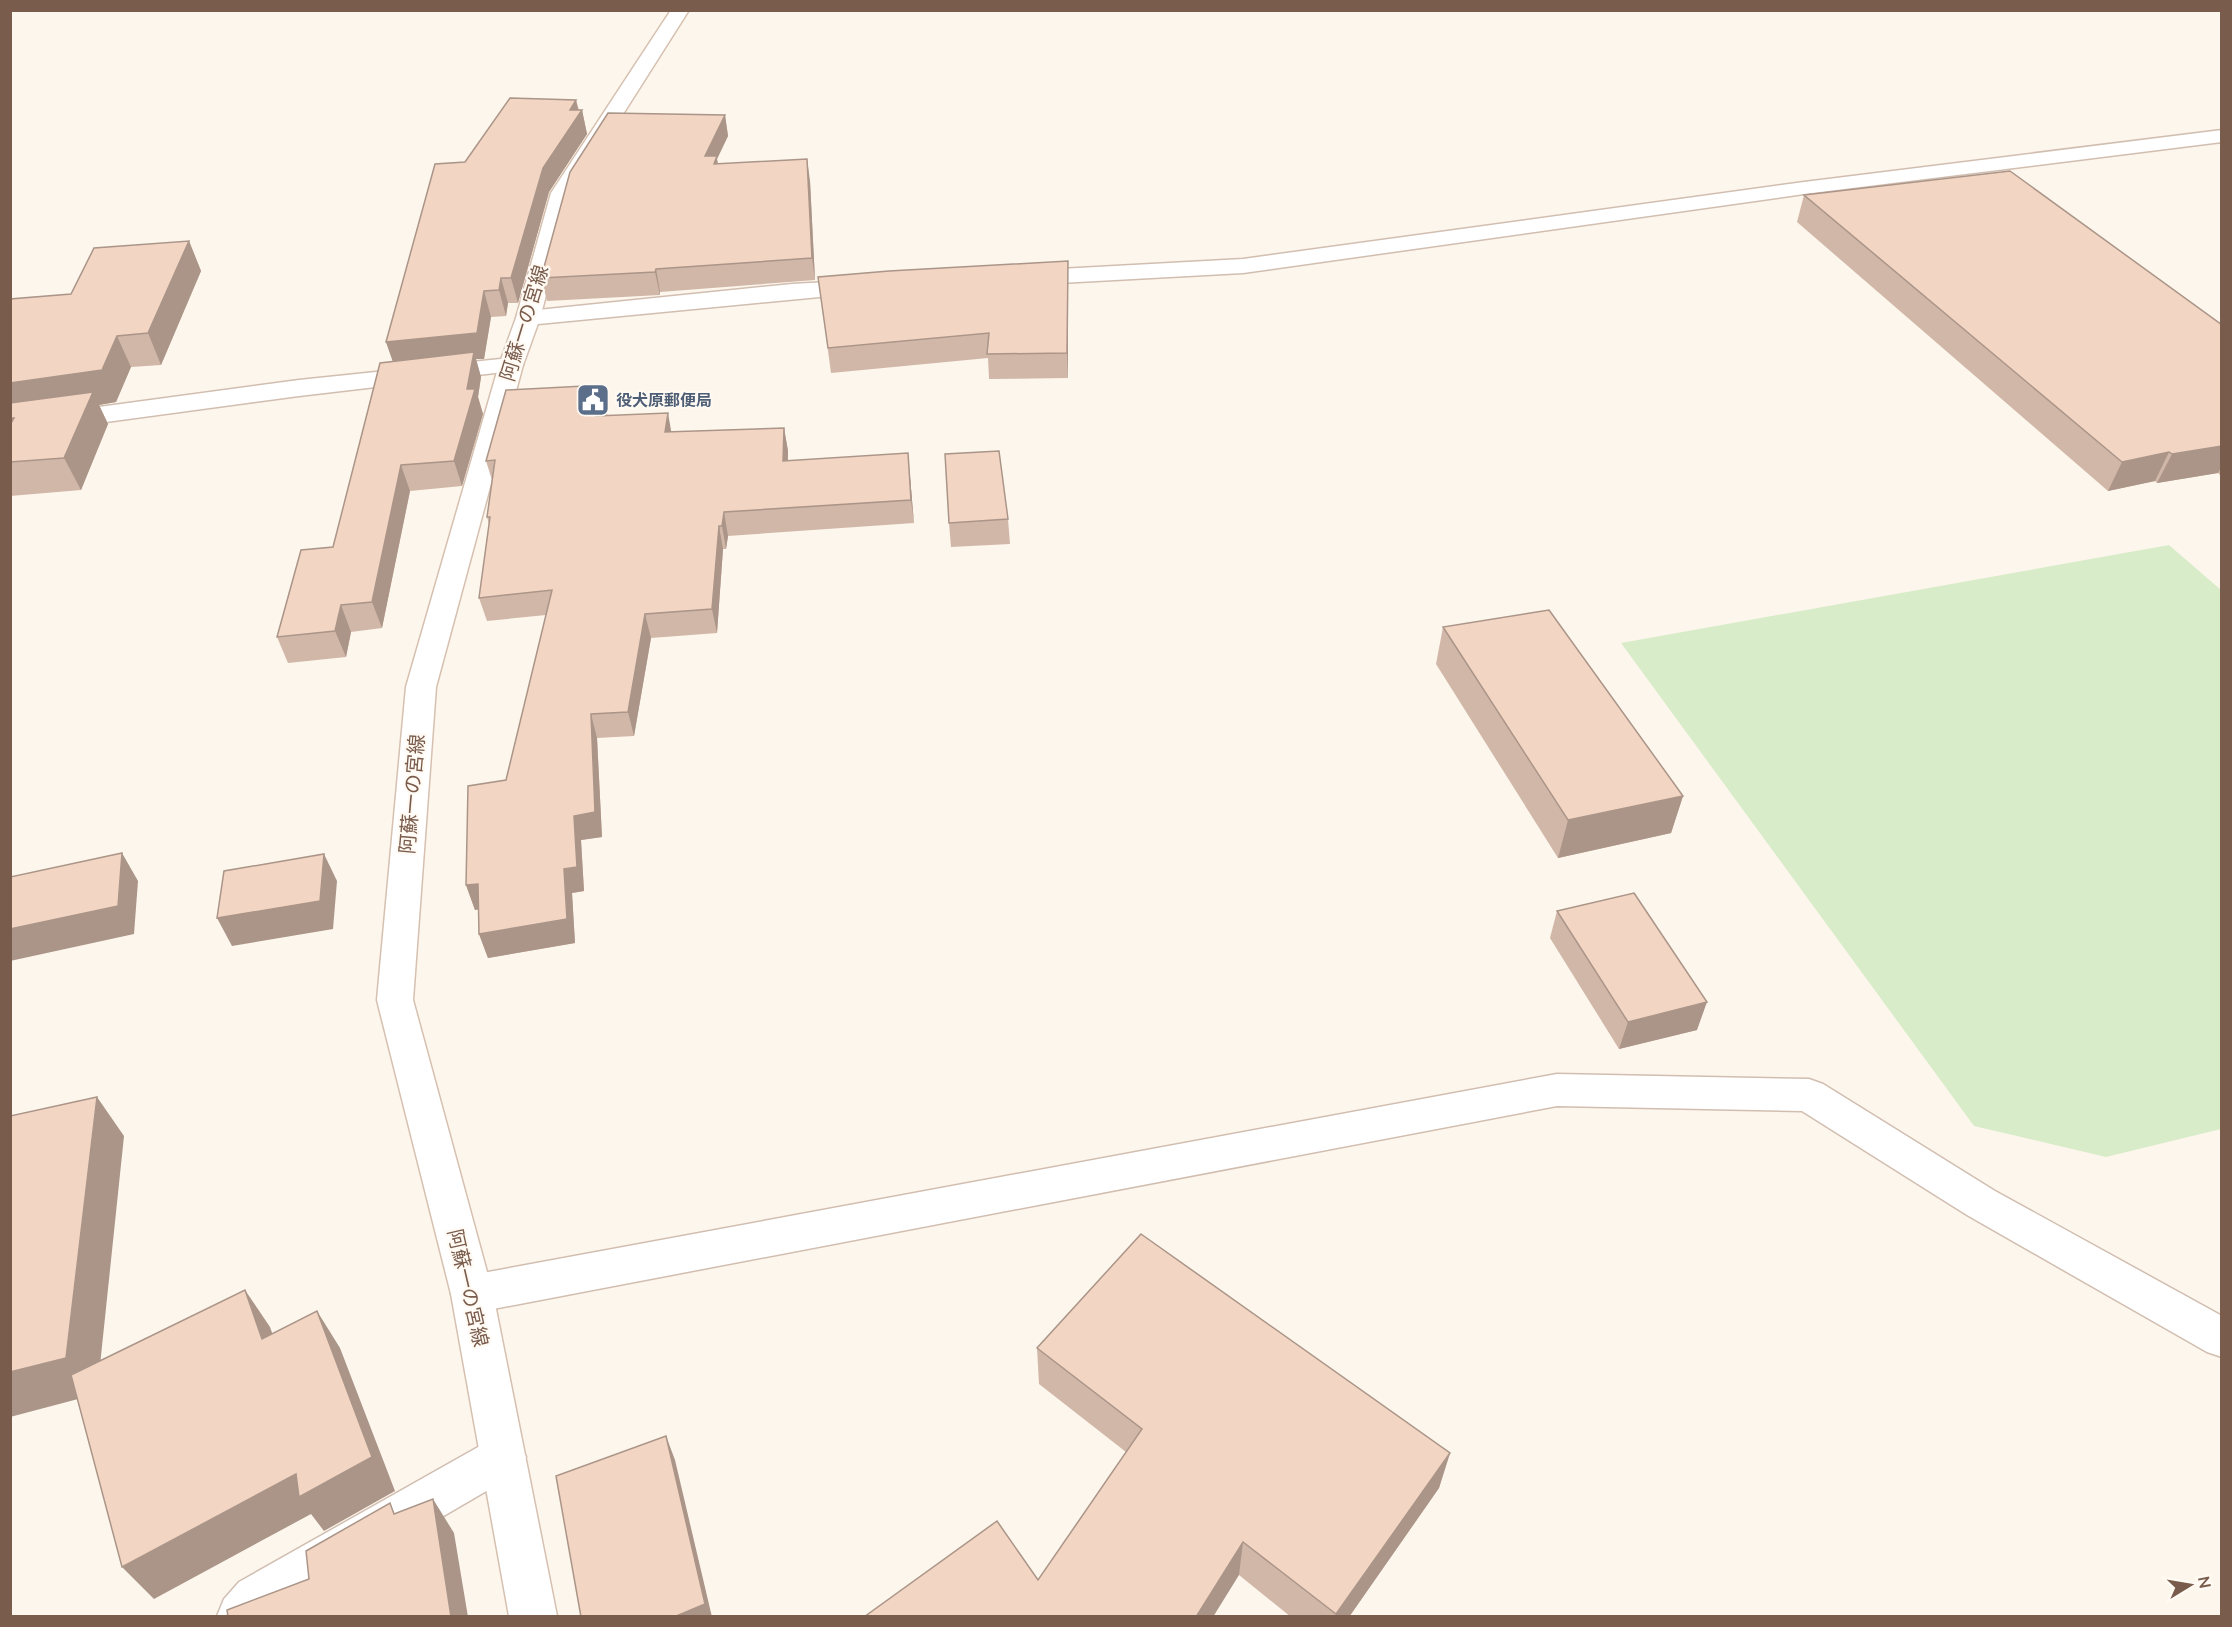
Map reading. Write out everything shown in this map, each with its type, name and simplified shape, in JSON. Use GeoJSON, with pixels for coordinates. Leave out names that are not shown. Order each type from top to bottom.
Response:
{"type":"FeatureCollection","features":[{"type":"Feature","properties":{"kind":"street","name":"阿蘇一の宮線"},"geometry":{"type":"LineString","coordinates":[[532,1617],[472,1294],[395,999],[421,687],[511,365],[528,318],[562,193],[680,10]]}},
{"type":"Feature","properties":{"kind":"street"},"geometry":{"type":"LineString","coordinates":[[1006,279],[1244,266],[1804,188],[2222,136]]}},
{"type":"Feature","properties":{"kind":"street"},"geometry":{"type":"LineString","coordinates":[[528,318],[792,291],[887,286]]}},
{"type":"Feature","properties":{"kind":"street"},"geometry":{"type":"LineString","coordinates":[[10,428],[299,388],[511,365]]}},
{"type":"Feature","properties":{"kind":"street"},"geometry":{"type":"LineString","coordinates":[[472,1294],[1557,1090],[1809,1095],[1981,1203],[2222,1338]]}},
{"type":"Feature","properties":{"kind":"street"},"geometry":{"type":"LineString","coordinates":[[241,1617],[256,1599],[503,1457]]}},
{"type":"Feature","properties":{"kind":"green space"},"geometry":{"type":"Polygon","coordinates":[[[2169,545],[2221,590],[2221,1129],[2106,1157],[1974,1126],[1621,643],[2169,545]]]}},
{"type":"Feature","properties":{"kind":"building"},"geometry":{"type":"Polygon","coordinates":[[[510,98],[576,100],[570,110],[582,110],[543,168],[511,278],[501,278],[499,290],[484,291],[477,333],[386,342],[435,164],[465,162],[510,98]]]}},
{"type":"Feature","properties":{"kind":"building"},"geometry":{"type":"Polygon","coordinates":[[[608,113],[725,115],[705,156],[717,156],[714,164],[807,159],[812,258],[656,269],[655,272],[541,278],[570,172],[608,113]]]}},
{"type":"Feature","properties":{"kind":"building"},"geometry":{"type":"Polygon","coordinates":[[[2010,171],[2222,325],[2222,446],[2172,454],[2169,452],[2122,462],[1804,195],[2010,171]]]}},
{"type":"Feature","properties":{"kind":"building"},"geometry":{"type":"Polygon","coordinates":[[[189,241],[148,333],[117,336],[102,370],[10,383],[10,299],[71,294],[94,248],[189,241]]]}},
{"type":"Feature","properties":{"kind":"building"},"geometry":{"type":"Polygon","coordinates":[[[1068,261],[1067,353],[987,354],[989,333],[828,348],[818,277],[1068,261]]]}},
{"type":"Feature","properties":{"kind":"building"},"geometry":{"type":"Polygon","coordinates":[[[474,352],[467,389],[475,389],[454,461],[401,465],[372,602],[341,605],[335,631],[277,637],[301,550],[333,547],[380,363],[474,352]]]}},
{"type":"Feature","properties":{"kind":"building"},"geometry":{"type":"Polygon","coordinates":[[[603,385],[596,416],[668,413],[665,432],[784,428],[783,461],[908,453],[911,500],[724,512],[722,526],[719,526],[712,609],[645,614],[628,712],[591,714],[595,812],[574,816],[577,867],[564,869],[567,919],[479,934],[478,884],[466,885],[468,786],[506,780],[552,590],[479,598],[495,460],[486,461],[506,390],[603,385]]]}},
{"type":"Feature","properties":{"kind":"building"},"geometry":{"type":"Polygon","coordinates":[[[93,392],[64,458],[10,462],[10,425],[14,418],[10,418],[10,403],[93,392]]]}},
{"type":"Feature","properties":{"kind":"building"},"geometry":{"type":"Polygon","coordinates":[[[999,451],[1008,519],[949,523],[945,454],[999,451]]]}},
{"type":"Feature","properties":{"kind":"building"},"geometry":{"type":"Polygon","coordinates":[[[1549,610],[1683,796],[1568,820],[1443,627],[1549,610]]]}},
{"type":"Feature","properties":{"kind":"building"},"geometry":{"type":"Polygon","coordinates":[[[122,853],[118,906],[10,929],[10,877],[122,853]]]}},
{"type":"Feature","properties":{"kind":"building"},"geometry":{"type":"Polygon","coordinates":[[[324,854],[320,901],[217,918],[224,871],[324,854]]]}},
{"type":"Feature","properties":{"kind":"building"},"geometry":{"type":"Polygon","coordinates":[[[1634,893],[1707,1002],[1628,1022],[1557,911],[1634,893]]]}},
{"type":"Feature","properties":{"kind":"building"},"geometry":{"type":"Polygon","coordinates":[[[97,1097],[66,1358],[10,1372],[10,1116],[97,1097]]]}},
{"type":"Feature","properties":{"kind":"building"},"geometry":{"type":"Polygon","coordinates":[[[1141,1234],[1450,1453],[1336,1614],[1243,1542],[1196,1617],[864,1617],[997,1521],[1038,1580],[1142,1429],[1037,1348],[1141,1234]]]}},
{"type":"Feature","properties":{"kind":"building"},"geometry":{"type":"Polygon","coordinates":[[[245,1290],[262,1339],[317,1311],[372,1457],[299,1497],[296,1474],[122,1567],[71,1375],[245,1290]]]}},
{"type":"Feature","properties":{"kind":"building"},"geometry":{"type":"Polygon","coordinates":[[[666,1436],[705,1604],[674,1617],[581,1617],[556,1476],[666,1436]]]}},
{"type":"Feature","properties":{"kind":"building"},"geometry":{"type":"Polygon","coordinates":[[[433,1499],[451,1617],[228,1617],[227,1610],[309,1579],[306,1551],[390,1503],[394,1514],[433,1499]]]}},
{"type":"Feature","properties":{"kind":"place","name":"役犬原郵便局"},"geometry":{"type":"Point","coordinates":[593,400]}}]}
